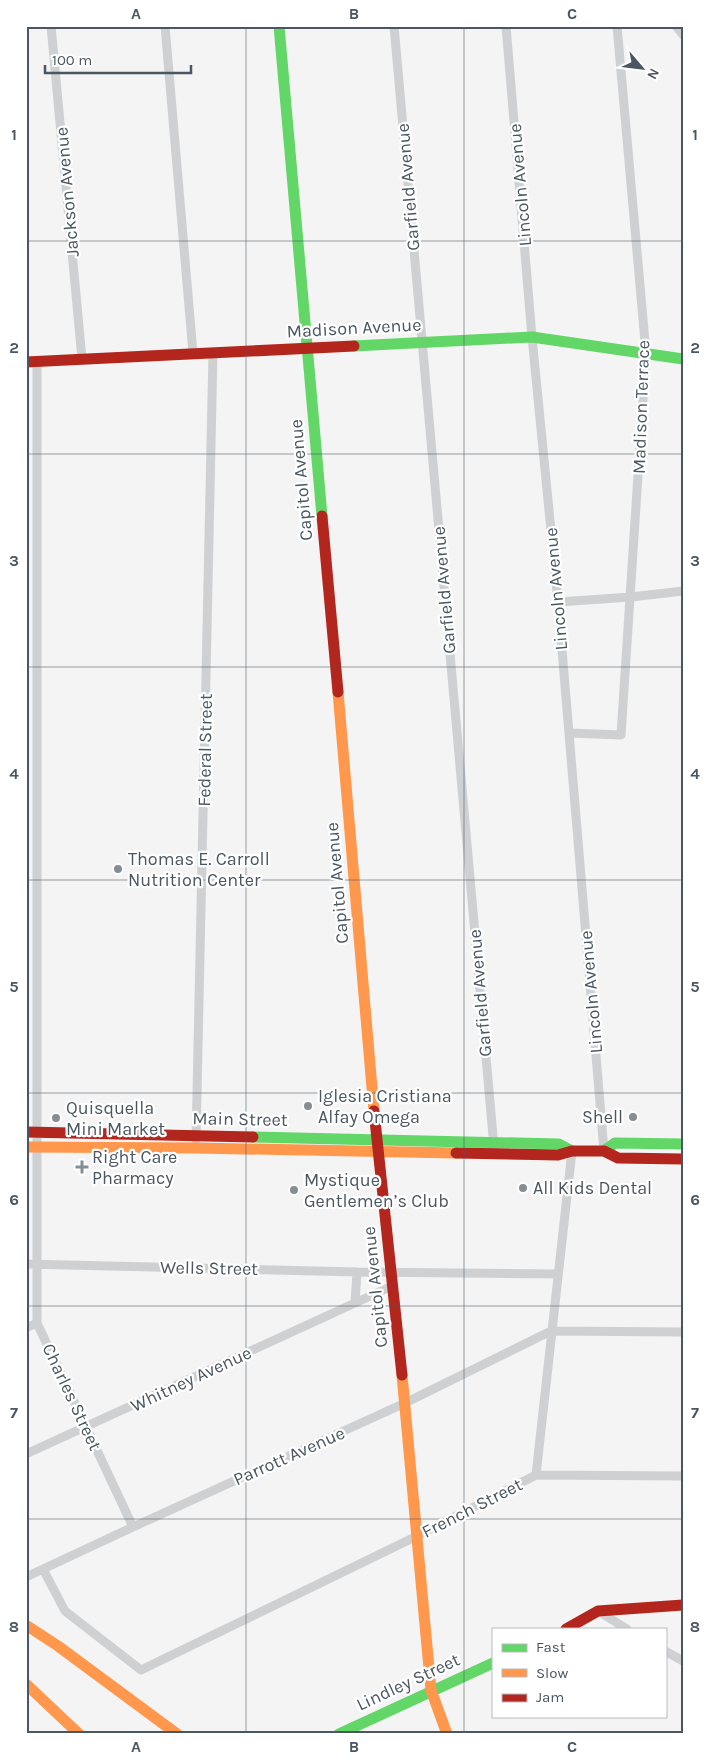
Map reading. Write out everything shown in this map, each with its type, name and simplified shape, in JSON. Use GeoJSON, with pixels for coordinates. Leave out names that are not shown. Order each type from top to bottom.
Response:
{"type":"FeatureCollection","features":[{"type":"Feature","properties":{"kind":"main road","name":"Capitol Avenue"},"geometry":{"type":"LineString","coordinates":[[279,26],[378,1152],[405,1403],[431,1690],[447,1734]]}},
{"type":"Feature","properties":{"kind":"main road","name":"Madison Avenue"},"geometry":{"type":"LineString","coordinates":[[32,361],[532,337],[683,359]]}},
{"type":"Feature","properties":{"kind":"main road","name":"Main Street"},"geometry":{"type":"LineString","coordinates":[[32,1132],[559,1144],[572,1151]]}},
{"type":"Feature","properties":{"kind":"main road","name":"Main Street"},"geometry":{"type":"LineString","coordinates":[[604,1151],[615,1143],[683,1144]]}},
{"type":"Feature","properties":{"kind":"main road","name":"Main Street"},"geometry":{"type":"LineString","coordinates":[[32,1147],[558,1155],[572,1151],[604,1151],[618,1158],[683,1159]]}},
{"type":"Feature","properties":{"kind":"main road"},"geometry":{"type":"LineString","coordinates":[[568,1628],[598,1612],[683,1605]]}},
{"type":"Feature","properties":{"kind":"main road"},"geometry":{"type":"LineString","coordinates":[[26,1625],[58,1646],[177,1734]]}},
{"type":"Feature","properties":{"kind":"main road","name":"Lindley Street"},"geometry":{"type":"LineString","coordinates":[[339,1734],[492,1663]]}},
{"type":"Feature","properties":{"kind":"main road"},"geometry":{"type":"LineString","coordinates":[[26,1684],[79,1734]]}},
{"type":"Feature","properties":{"kind":"street","name":"Jackson Avenue"},"geometry":{"type":"LineString","coordinates":[[52,26],[82,359]]}},
{"type":"Feature","properties":{"kind":"street"},"geometry":{"type":"LineString","coordinates":[[165,26],[193,354]]}},
{"type":"Feature","properties":{"kind":"street","name":"Garfield Avenue"},"geometry":{"type":"LineString","coordinates":[[394,26],[494,1154]]}},
{"type":"Feature","properties":{"kind":"street","name":"Lincoln Avenue"},"geometry":{"type":"LineString","coordinates":[[506,26],[532,337],[558,602],[604,1151]]}},
{"type":"Feature","properties":{"kind":"street","name":"Madison Terrace"},"geometry":{"type":"LineString","coordinates":[[569,733],[622,735],[646,353],[617,26]]}},
{"type":"Feature","properties":{"kind":"street"},"geometry":{"type":"LineString","coordinates":[[676,26],[683,35]]}},
{"type":"Feature","properties":{"kind":"street","name":"Federal Street"},"geometry":{"type":"LineString","coordinates":[[196,1148],[213,352]]}},
{"type":"Feature","properties":{"kind":"street","name":"Charles Street"},"geometry":{"type":"LineString","coordinates":[[32,361],[36,580],[32,1147],[38,1264],[37,1323],[133,1526]]}},
{"type":"Feature","properties":{"kind":"street"},"geometry":{"type":"LineString","coordinates":[[26,582],[36,580]]}},
{"type":"Feature","properties":{"kind":"street"},"geometry":{"type":"LineString","coordinates":[[558,602],[683,591]]}},
{"type":"Feature","properties":{"kind":"street","name":"French Street"},"geometry":{"type":"LineString","coordinates":[[43,1569],[65,1611],[141,1670],[417,1536],[536,1475],[572,1151]]}},
{"type":"Feature","properties":{"kind":"street","name":"Wells Street"},"geometry":{"type":"LineString","coordinates":[[26,1264],[357,1272],[558,1274]]}},
{"type":"Feature","properties":{"kind":"street"},"geometry":{"type":"LineString","coordinates":[[355,1303],[357,1272]]}},
{"type":"Feature","properties":{"kind":"street","name":"Whitney Avenue"},"geometry":{"type":"LineString","coordinates":[[26,1454],[392,1286]]}},
{"type":"Feature","properties":{"kind":"street"},"geometry":{"type":"LineString","coordinates":[[26,1328],[37,1323]]}},
{"type":"Feature","properties":{"kind":"street"},"geometry":{"type":"LineString","coordinates":[[551,1331],[683,1332]]}},
{"type":"Feature","properties":{"kind":"street","name":"Parrott Avenue"},"geometry":{"type":"LineString","coordinates":[[26,1577],[133,1526],[405,1403],[551,1331]]}},
{"type":"Feature","properties":{"kind":"street"},"geometry":{"type":"LineString","coordinates":[[536,1475],[683,1476]]}},
{"type":"Feature","properties":{"kind":"street"},"geometry":{"type":"LineString","coordinates":[[598,1612],[625,1628]]}},
{"type":"Feature","properties":{"kind":"street"},"geometry":{"type":"LineString","coordinates":[[666,1652],[683,1661]]}},
{"type":"Feature","properties":{"kind":"traffic: fast"},"geometry":{"type":"LineString","coordinates":[[279,26],[322,516]]}},
{"type":"Feature","properties":{"kind":"traffic: fast"},"geometry":{"type":"LineString","coordinates":[[354,346],[532,337],[683,359]]}},
{"type":"Feature","properties":{"kind":"traffic: fast"},"geometry":{"type":"LineString","coordinates":[[253,1137],[559,1144],[572,1151]]}},
{"type":"Feature","properties":{"kind":"traffic: fast"},"geometry":{"type":"LineString","coordinates":[[604,1151],[615,1143],[683,1144]]}},
{"type":"Feature","properties":{"kind":"traffic: fast"},"geometry":{"type":"LineString","coordinates":[[339,1734],[492,1663]]}},
{"type":"Feature","properties":{"kind":"traffic: slow"},"geometry":{"type":"LineString","coordinates":[[338,692],[374,1111]]}},
{"type":"Feature","properties":{"kind":"traffic: slow"},"geometry":{"type":"LineString","coordinates":[[26,1147],[456,1153]]}},
{"type":"Feature","properties":{"kind":"traffic: slow"},"geometry":{"type":"LineString","coordinates":[[402,1375],[431,1690],[447,1734]]}},
{"type":"Feature","properties":{"kind":"traffic: slow"},"geometry":{"type":"LineString","coordinates":[[26,1625],[58,1646],[177,1734]]}},
{"type":"Feature","properties":{"kind":"traffic: slow"},"geometry":{"type":"LineString","coordinates":[[26,1684],[79,1734]]}},
{"type":"Feature","properties":{"kind":"traffic: jam"},"geometry":{"type":"LineString","coordinates":[[26,362],[354,346]]}},
{"type":"Feature","properties":{"kind":"traffic: jam"},"geometry":{"type":"LineString","coordinates":[[322,516],[338,692]]}},
{"type":"Feature","properties":{"kind":"traffic: jam"},"geometry":{"type":"LineString","coordinates":[[374,1111],[402,1375]]}},
{"type":"Feature","properties":{"kind":"traffic: jam"},"geometry":{"type":"LineString","coordinates":[[26,1132],[253,1137]]}},
{"type":"Feature","properties":{"kind":"traffic: jam"},"geometry":{"type":"LineString","coordinates":[[456,1153],[558,1155],[572,1151],[604,1151],[618,1158],[683,1159]]}},
{"type":"Feature","properties":{"kind":"traffic: jam"},"geometry":{"type":"LineString","coordinates":[[568,1628],[598,1611],[683,1605]]}},
{"type":"Feature","properties":{"kind":"place","name":"Thomas E. Carroll Nutrition Center"},"geometry":{"type":"Point","coordinates":[118,869]}},
{"type":"Feature","properties":{"kind":"place","name":"Iglesia Cristiana Alfay Omega"},"geometry":{"type":"Point","coordinates":[308,1106]}},
{"type":"Feature","properties":{"kind":"place","name":"Shell"},"geometry":{"type":"Point","coordinates":[633,1117]}},
{"type":"Feature","properties":{"kind":"place","name":"Quisquella Mini Market"},"geometry":{"type":"Point","coordinates":[56,1118]}},
{"type":"Feature","properties":{"kind":"place","name":"Right Care Pharmacy"},"geometry":{"type":"Point","coordinates":[82,1167]}},
{"type":"Feature","properties":{"kind":"place","name":"All Kids Dental"},"geometry":{"type":"Point","coordinates":[523,1188]}},
{"type":"Feature","properties":{"kind":"place","name":"Mystique Gentlemen’s Club"},"geometry":{"type":"Point","coordinates":[294,1190]}}]}
